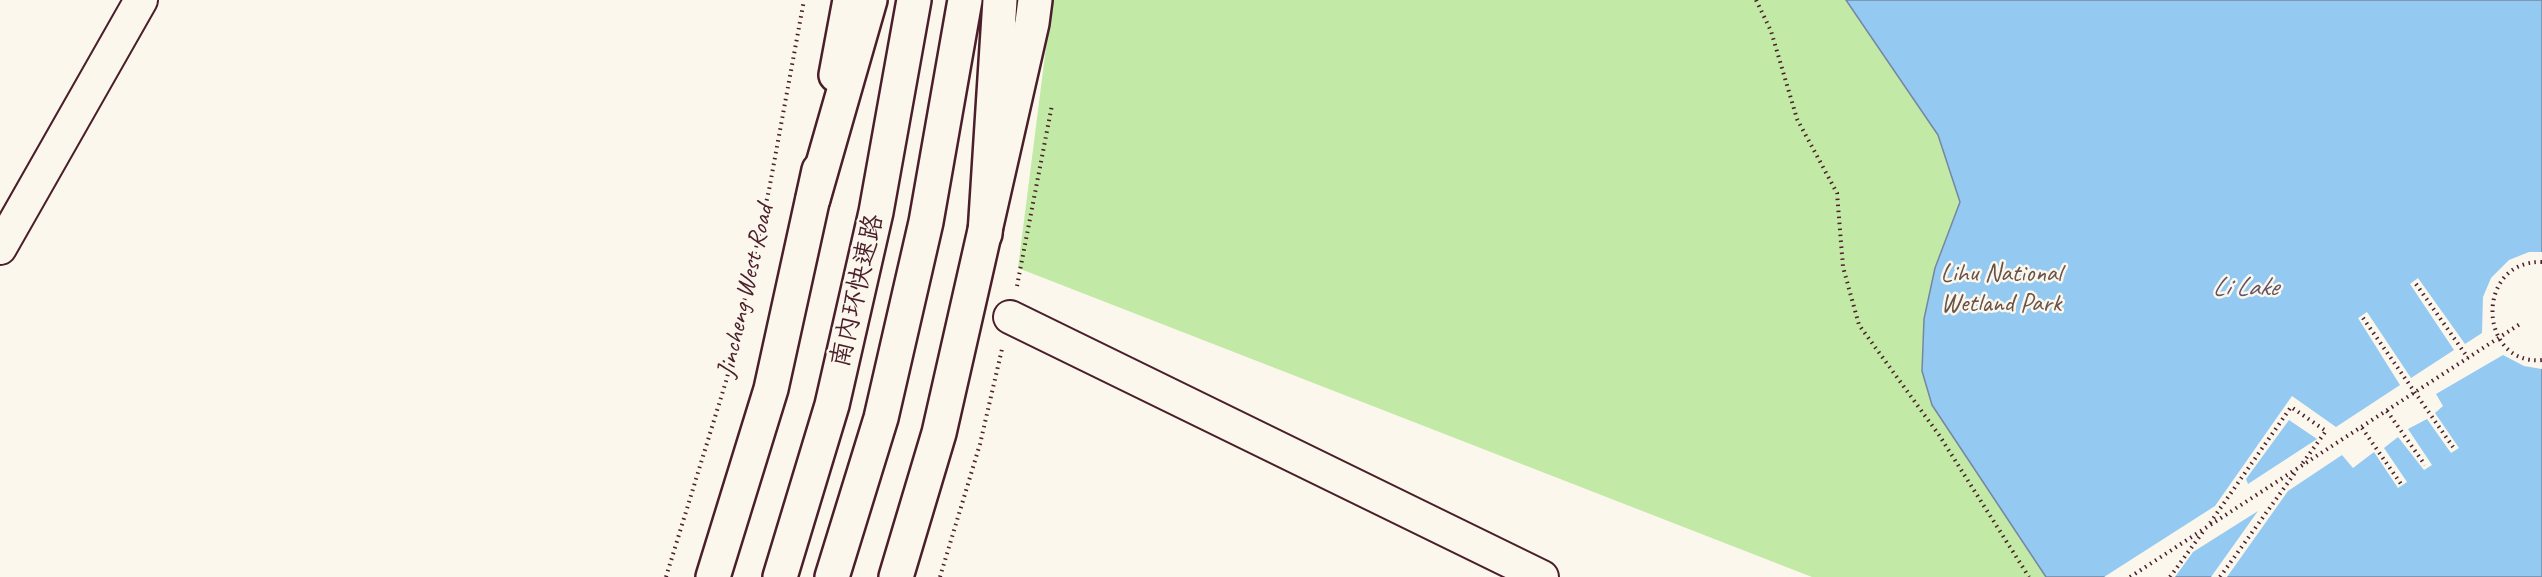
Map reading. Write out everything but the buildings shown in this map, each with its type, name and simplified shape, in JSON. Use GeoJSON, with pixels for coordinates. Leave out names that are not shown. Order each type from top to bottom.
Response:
{"type":"FeatureCollection","features":[{"type":"Feature","properties":{"kind":"main road","name":"Jincheng West Road"},"geometry":{"type":"LineString","coordinates":[[713,577],[771,389],[813,199],[850,0]]}},
{"type":"Feature","properties":{"kind":"main road"},"geometry":{"type":"LineString","coordinates":[[813,199],[870,0]]}},
{"type":"Feature","properties":{"kind":"main road","name":"南内环快速路"},"geometry":{"type":"LineString","coordinates":[[780,577],[832,405],[876,212],[914,0]]}},
{"type":"Feature","properties":{"kind":"main road","name":"南内环快速路"},"geometry":{"type":"LineString","coordinates":[[832,577],[881,418],[926,222],[965,0]]}},
{"type":"Feature","properties":{"kind":"main road"},"geometry":{"type":"LineString","coordinates":[[985,234],[1000,0]]}},
{"type":"Feature","properties":{"kind":"main road"},"geometry":{"type":"LineString","coordinates":[[896,577],[939,434],[1032,23],[1035,0]]}},
{"type":"Feature","properties":{"kind":"street"},"geometry":{"type":"LineString","coordinates":[[0,248],[141,0]]}},
{"type":"Feature","properties":{"kind":"street"},"geometry":{"type":"LineString","coordinates":[[1010,317],[1542,577]]}},
{"type":"Feature","properties":{"kind":"path","name":"Jincheng West Road"},"geometry":{"type":"LineString","coordinates":[[666,577],[727,378],[769,190],[804,0]]}},
{"type":"Feature","properties":{"kind":"path"},"geometry":{"type":"LineString","coordinates":[[1756,0],[1771,31],[1797,119],[1837,193],[1843,267],[1859,325],[1939,435],[2029,577]]}},
{"type":"Feature","properties":{"kind":"path"},"geometry":{"type":"LineString","coordinates":[[2542,262],[2521,265],[2507,274],[2496,288],[2492,305],[2492,322],[2499,338],[2508,349],[2522,357],[2542,360]]}},
{"type":"Feature","properties":{"kind":"path"},"geometry":{"type":"LineString","coordinates":[[2416,284],[2468,358]]}},
{"type":"Feature","properties":{"kind":"path"},"geometry":{"type":"LineString","coordinates":[[2363,318],[2453,447]]}},
{"type":"Feature","properties":{"kind":"path"},"geometry":{"type":"LineString","coordinates":[[2130,577],[2520,324]]}},
{"type":"Feature","properties":{"kind":"path"},"geometry":{"type":"LineString","coordinates":[[2170,577],[2291,407],[2326,431],[2220,577]]}},
{"type":"Feature","properties":{"kind":"path"},"geometry":{"type":"LineString","coordinates":[[2387,411],[2425,465]]}},
{"type":"Feature","properties":{"kind":"path"},"geometry":{"type":"LineString","coordinates":[[2362,428],[2401,484]]}},
{"type":"Feature","properties":{"kind":"green space","name":"Lihu National Wetland Park"},"geometry":{"type":"Polygon","coordinates":[[[1052,0],[2542,0],[2542,577],[1812,577],[1018,268],[1052,0]]]}},
{"type":"Feature","properties":{"kind":"water","name":"Li Lake"},"geometry":{"type":"Polygon","coordinates":[[[1846,0],[2542,0],[2542,577],[2046,577],[1932,405],[1922,371],[1924,319],[1935,268],[1960,202],[1938,135],[1846,0]]]}},
{"type":"Feature","properties":{"kind":"pier"},"geometry":{"type":"Polygon","coordinates":[[[2529,252],[2542,252],[2542,369],[2524,366],[2503,355],[2436,394],[2443,406],[2435,413],[2459,448],[2451,453],[2427,419],[2408,429],[2432,465],[2424,470],[2398,437],[2384,448],[2407,482],[2398,488],[2374,452],[2353,468],[2342,455],[2288,491],[2227,577],[2211,577],[2258,511],[2193,552],[2175,577],[2104,577],[2215,506],[2292,396],[2336,427],[2400,385],[2358,318],[2367,312],[2411,378],[2454,350],[2410,284],[2418,278],[2465,344],[2482,333],[2483,297],[2491,278],[2509,260],[2529,252]],[[2289,420],[2246,479],[2248,484],[2317,439],[2289,420]]]}}]}
